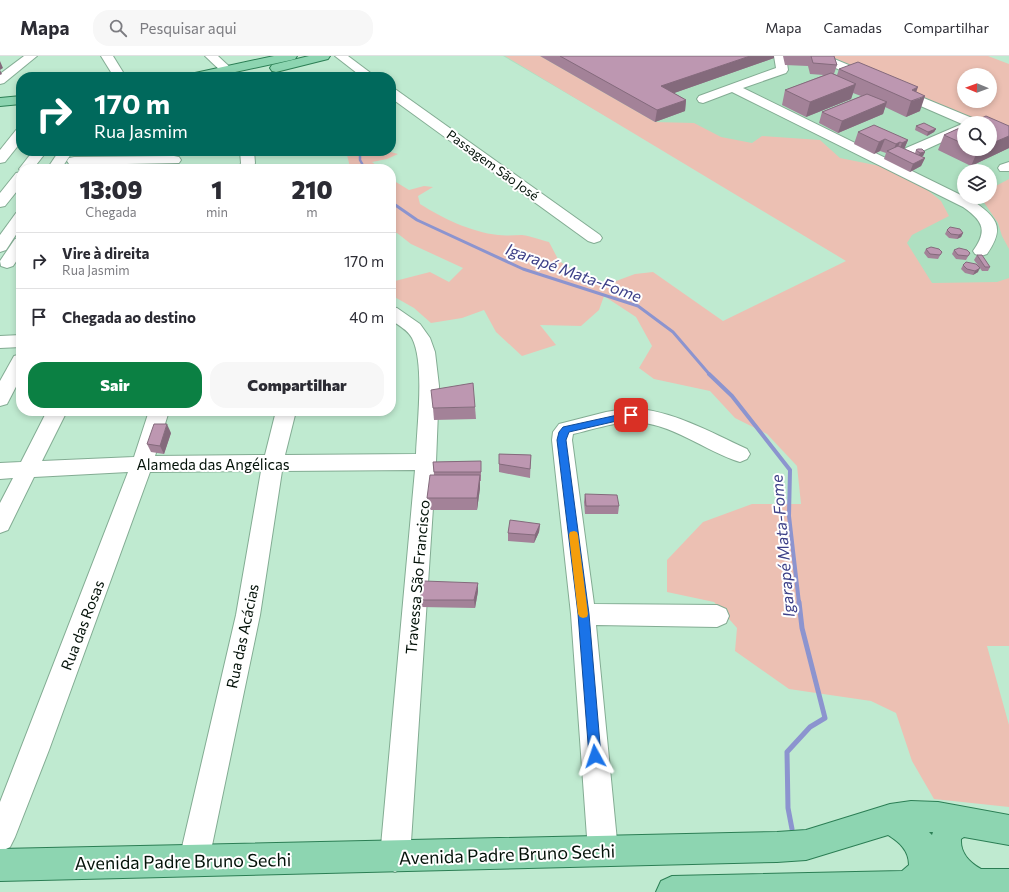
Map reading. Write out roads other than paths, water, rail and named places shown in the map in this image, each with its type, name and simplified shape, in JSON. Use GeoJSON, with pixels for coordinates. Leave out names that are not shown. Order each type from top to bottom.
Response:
{"type":"FeatureCollection","features":[{"type":"Feature","properties":{"kind":"main road"},"geometry":{"type":"LineString","coordinates":[[239,72],[291,56]]}},
{"type":"Feature","properties":{"kind":"main road"},"geometry":{"type":"LineString","coordinates":[[242,72],[324,56]]}},
{"type":"Feature","properties":{"kind":"main road"},"geometry":{"type":"LineString","coordinates":[[0,104],[16,102]]}},
{"type":"Feature","properties":{"kind":"main road"},"geometry":{"type":"LineString","coordinates":[[0,110],[16,109]]}},
{"type":"Feature","properties":{"kind":"main road","name":"Avenida Padre Bruno Sechi"},"geometry":{"type":"LineString","coordinates":[[0,865],[395,857],[806,845],[890,819],[911,816],[938,817],[1009,830]]}},
{"type":"Feature","properties":{"kind":"main road"},"geometry":{"type":"LineString","coordinates":[[890,819],[910,832],[918,842],[924,856],[923,873],[909,886]]}},
{"type":"Feature","properties":{"kind":"main road"},"geometry":{"type":"LineString","coordinates":[[963,821],[953,826],[948,831],[945,842],[950,859],[961,875],[978,885]]}},
{"type":"Feature","properties":{"kind":"main road"},"geometry":{"type":"LineString","coordinates":[[672,892],[1009,885]]}},
{"type":"Feature","properties":{"kind":"street"},"geometry":{"type":"LineString","coordinates":[[0,80],[31,56]]}},
{"type":"Feature","properties":{"kind":"street"},"geometry":{"type":"LineString","coordinates":[[107,56],[117,72]]}},
{"type":"Feature","properties":{"kind":"street"},"geometry":{"type":"LineString","coordinates":[[211,56],[230,72]]}},
{"type":"Feature","properties":{"kind":"street"},"geometry":{"type":"LineString","coordinates":[[231,72],[300,56]]}},
{"type":"Feature","properties":{"kind":"street"},"geometry":{"type":"LineString","coordinates":[[341,56],[363,72]]}},
{"type":"Feature","properties":{"kind":"street"},"geometry":{"type":"LineString","coordinates":[[703,99],[782,70],[780,56]]}},
{"type":"Feature","properties":{"kind":"street"},"geometry":{"type":"LineString","coordinates":[[816,56],[957,117]]}},
{"type":"Feature","properties":{"kind":"street"},"geometry":{"type":"LineString","coordinates":[[734,88],[961,200],[979,211],[989,226],[991,234],[989,242],[981,251]]}},
{"type":"Feature","properties":{"kind":"street","name":"Passagem São José"},"geometry":{"type":"LineString","coordinates":[[396,97],[594,238]]}},
{"type":"Feature","properties":{"kind":"street"},"geometry":{"type":"LineString","coordinates":[[804,123],[818,117]]}},
{"type":"Feature","properties":{"kind":"street"},"geometry":{"type":"LineString","coordinates":[[911,151],[957,130]]}},
{"type":"Feature","properties":{"kind":"street"},"geometry":{"type":"LineString","coordinates":[[0,160],[16,139]]}},
{"type":"Feature","properties":{"kind":"street"},"geometry":{"type":"LineString","coordinates":[[30,164],[36,156]]}},
{"type":"Feature","properties":{"kind":"street"},"geometry":{"type":"LineString","coordinates":[[63,164],[73,158],[174,160]]}},
{"type":"Feature","properties":{"kind":"street"},"geometry":{"type":"LineString","coordinates":[[0,203],[16,182]]}},
{"type":"Feature","properties":{"kind":"street"},"geometry":{"type":"LineString","coordinates":[[0,247],[16,223]]}},
{"type":"Feature","properties":{"kind":"street"},"geometry":{"type":"LineString","coordinates":[[7,262],[16,249]]}},
{"type":"Feature","properties":{"kind":"street","name":"Travessa São Francisco"},"geometry":{"type":"LineString","coordinates":[[395,857],[426,462],[429,386],[426,352],[421,338],[414,328],[396,315]]}},
{"type":"Feature","properties":{"kind":"street"},"geometry":{"type":"LineString","coordinates":[[0,342],[16,341]]}},
{"type":"Feature","properties":{"kind":"street"},"geometry":{"type":"LineString","coordinates":[[0,399],[16,369]]}},
{"type":"Feature","properties":{"kind":"street"},"geometry":{"type":"LineString","coordinates":[[603,851],[583,614],[562,440],[563,432],[566,429],[614,418],[639,415],[667,422],[740,454]]}},
{"type":"Feature","properties":{"kind":"street"},"geometry":{"type":"LineString","coordinates":[[0,524],[54,416]]}},
{"type":"Feature","properties":{"kind":"street","name":"Rua das Rosas"},"geometry":{"type":"LineString","coordinates":[[0,837],[35,750],[142,464],[158,416]]}},
{"type":"Feature","properties":{"kind":"street","name":"Rua das Acácias"},"geometry":{"type":"LineString","coordinates":[[194,860],[248,615],[273,464],[285,416]]}},
{"type":"Feature","properties":{"kind":"street","name":"Alameda das Angélicas"},"geometry":{"type":"LineString","coordinates":[[0,471],[27,471],[142,464],[426,462]]}},
{"type":"Feature","properties":{"kind":"street"},"geometry":{"type":"LineString","coordinates":[[583,614],[717,616]]}},
{"type":"Feature","properties":{"kind":"waterway","name":"Igarapé Mata-Fome"},"geometry":{"type":"LineString","coordinates":[[360,156],[362,164]]}},
{"type":"Feature","properties":{"kind":"waterway","name":"Igarapé Mata-Fome"},"geometry":{"type":"LineString","coordinates":[[396,205],[417,220],[523,269],[638,306],[673,332],[710,375]]}},
{"type":"Feature","properties":{"kind":"waterway","name":"Igarapé Mata-Fome"},"geometry":{"type":"LineString","coordinates":[[710,375],[732,396],[790,470],[789,516],[799,603]]}},
{"type":"Feature","properties":{"kind":"waterway","name":"Igarapé Mata-Fome"},"geometry":{"type":"LineString","coordinates":[[792,829],[788,808],[787,752],[810,727],[825,718],[802,628],[799,602]]}}]}
